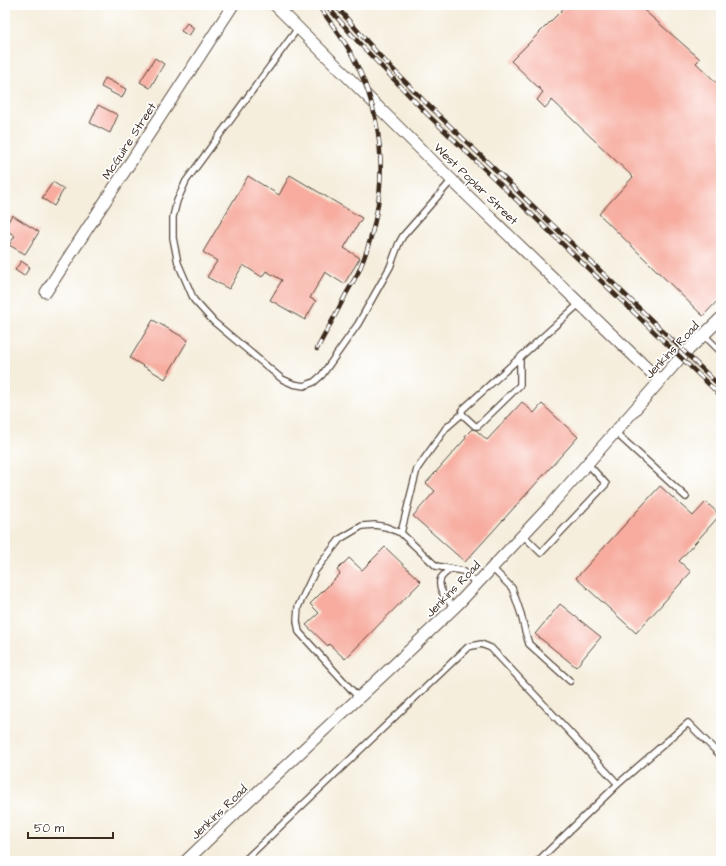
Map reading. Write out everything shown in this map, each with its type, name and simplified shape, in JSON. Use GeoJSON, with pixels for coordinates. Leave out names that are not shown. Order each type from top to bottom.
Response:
{"type":"FeatureCollection","features":[{"type":"Feature","properties":{"kind":"street","name":"McGuire Street"},"geometry":{"type":"LineString","coordinates":[[46,292],[233,5]]}},
{"type":"Feature","properties":{"kind":"street","name":"West Poplar Street"},"geometry":{"type":"LineString","coordinates":[[275,5],[452,180],[660,381]]}},
{"type":"Feature","properties":{"kind":"street","name":"Jenkins Road"},"geometry":{"type":"LineString","coordinates":[[186,861],[359,698],[477,584],[616,433],[660,381],[721,318]]}},
{"type":"Feature","properties":{"kind":"lane"},"geometry":{"type":"LineString","coordinates":[[298,28],[186,181],[177,201],[173,217],[173,238],[178,263],[194,300],[214,322],[282,379],[293,384],[304,386],[314,382],[322,375],[358,324],[390,267],[403,236],[452,180]]}},
{"type":"Feature","properties":{"kind":"lane"},"geometry":{"type":"LineString","coordinates":[[401,533],[417,469],[446,428],[462,414],[462,410],[580,303]]}},
{"type":"Feature","properties":{"kind":"lane"},"geometry":{"type":"LineString","coordinates":[[704,335],[721,352]]}},
{"type":"Feature","properties":{"kind":"lane"},"geometry":{"type":"LineString","coordinates":[[462,414],[475,426],[478,426],[520,385],[520,358]]}},
{"type":"Feature","properties":{"kind":"lane"},"geometry":{"type":"LineString","coordinates":[[616,433],[686,497]]}},
{"type":"Feature","properties":{"kind":"lane"},"geometry":{"type":"LineString","coordinates":[[523,535],[541,553],[606,484],[588,464]]}},
{"type":"Feature","properties":{"kind":"lane"},"geometry":{"type":"LineString","coordinates":[[359,698],[299,632],[297,621],[298,607],[315,571],[340,539],[362,526],[375,525],[386,527],[401,533],[436,566],[463,570],[477,584]]}},
{"type":"Feature","properties":{"kind":"lane"},"geometry":{"type":"LineString","coordinates":[[492,568],[512,588],[529,644],[570,681]]}},
{"type":"Feature","properties":{"kind":"lane"},"geometry":{"type":"LineString","coordinates":[[451,569],[441,577],[440,584],[444,596],[454,607]]}},
{"type":"Feature","properties":{"kind":"lane"},"geometry":{"type":"LineString","coordinates":[[244,861],[468,647],[481,644],[491,648],[618,784]]}},
{"type":"Feature","properties":{"kind":"lane"},"geometry":{"type":"LineString","coordinates":[[538,861],[618,784],[688,723],[721,756]]}},
{"type":"Feature","properties":{"kind":"building"},"geometry":{"type":"Polygon","coordinates":[[[567,5],[638,5],[700,59],[696,63],[721,87],[721,297],[703,316],[599,214],[633,177],[552,100],[545,108],[537,100],[543,92],[511,61],[567,5]]]}},
{"type":"Feature","properties":{"kind":"building"},"geometry":{"type":"Polygon","coordinates":[[[187,23],[194,28],[189,36],[181,31],[187,23]]]}},
{"type":"Feature","properties":{"kind":"building"},"geometry":{"type":"Polygon","coordinates":[[[155,58],[164,64],[150,88],[140,82],[155,58]]]}},
{"type":"Feature","properties":{"kind":"building"},"geometry":{"type":"Polygon","coordinates":[[[105,78],[126,89],[122,98],[101,87],[105,78]]]}},
{"type":"Feature","properties":{"kind":"building"},"geometry":{"type":"Polygon","coordinates":[[[98,105],[118,115],[110,133],[90,123],[98,105]]]}},
{"type":"Feature","properties":{"kind":"building"},"geometry":{"type":"Polygon","coordinates":[[[290,175],[362,218],[344,248],[360,258],[344,284],[325,272],[310,298],[316,301],[305,320],[270,300],[282,280],[266,271],[262,277],[243,265],[229,289],[207,277],[217,261],[203,252],[248,176],[279,195],[290,175]]]}},
{"type":"Feature","properties":{"kind":"building"},"geometry":{"type":"Polygon","coordinates":[[[53,182],[64,189],[54,206],[42,198],[53,182]]]}},
{"type":"Feature","properties":{"kind":"building"},"geometry":{"type":"Polygon","coordinates":[[[12,215],[39,232],[25,254],[9,245],[15,236],[5,229],[5,227],[12,215]]]}},
{"type":"Feature","properties":{"kind":"building"},"geometry":{"type":"Polygon","coordinates":[[[21,261],[30,267],[24,276],[15,270],[21,261]]]}},
{"type":"Feature","properties":{"kind":"building"},"geometry":{"type":"Polygon","coordinates":[[[153,320],[188,340],[165,379],[130,358],[153,320]]]}},
{"type":"Feature","properties":{"kind":"building"},"geometry":{"type":"Polygon","coordinates":[[[522,402],[534,413],[542,404],[578,437],[465,562],[413,516],[435,491],[426,483],[466,438],[465,436],[472,429],[476,430],[487,440],[522,402]]]}},
{"type":"Feature","properties":{"kind":"building"},"geometry":{"type":"Polygon","coordinates":[[[660,486],[693,516],[706,502],[720,515],[679,561],[691,572],[636,633],[576,578],[660,486]]]}},
{"type":"Feature","properties":{"kind":"building"},"geometry":{"type":"Polygon","coordinates":[[[385,547],[421,582],[345,659],[329,644],[328,646],[306,625],[319,613],[310,604],[340,574],[337,570],[349,558],[362,570],[385,547]]]}},
{"type":"Feature","properties":{"kind":"building"},"geometry":{"type":"Polygon","coordinates":[[[560,604],[601,637],[576,667],[535,634],[560,604]]]}},
{"type":"Feature","properties":{"kind":"railway"},"geometry":{"type":"LineString","coordinates":[[317,349],[358,274],[370,240],[380,186],[378,133],[373,107],[364,81],[352,55],[318,5]]}},
{"type":"Feature","properties":{"kind":"railway"},"geometry":{"type":"LineString","coordinates":[[326,5],[360,44],[427,114],[721,396]]}},
{"type":"Feature","properties":{"kind":"railway"},"geometry":{"type":"LineString","coordinates":[[335,5],[379,55],[426,103],[721,387]]}}]}
